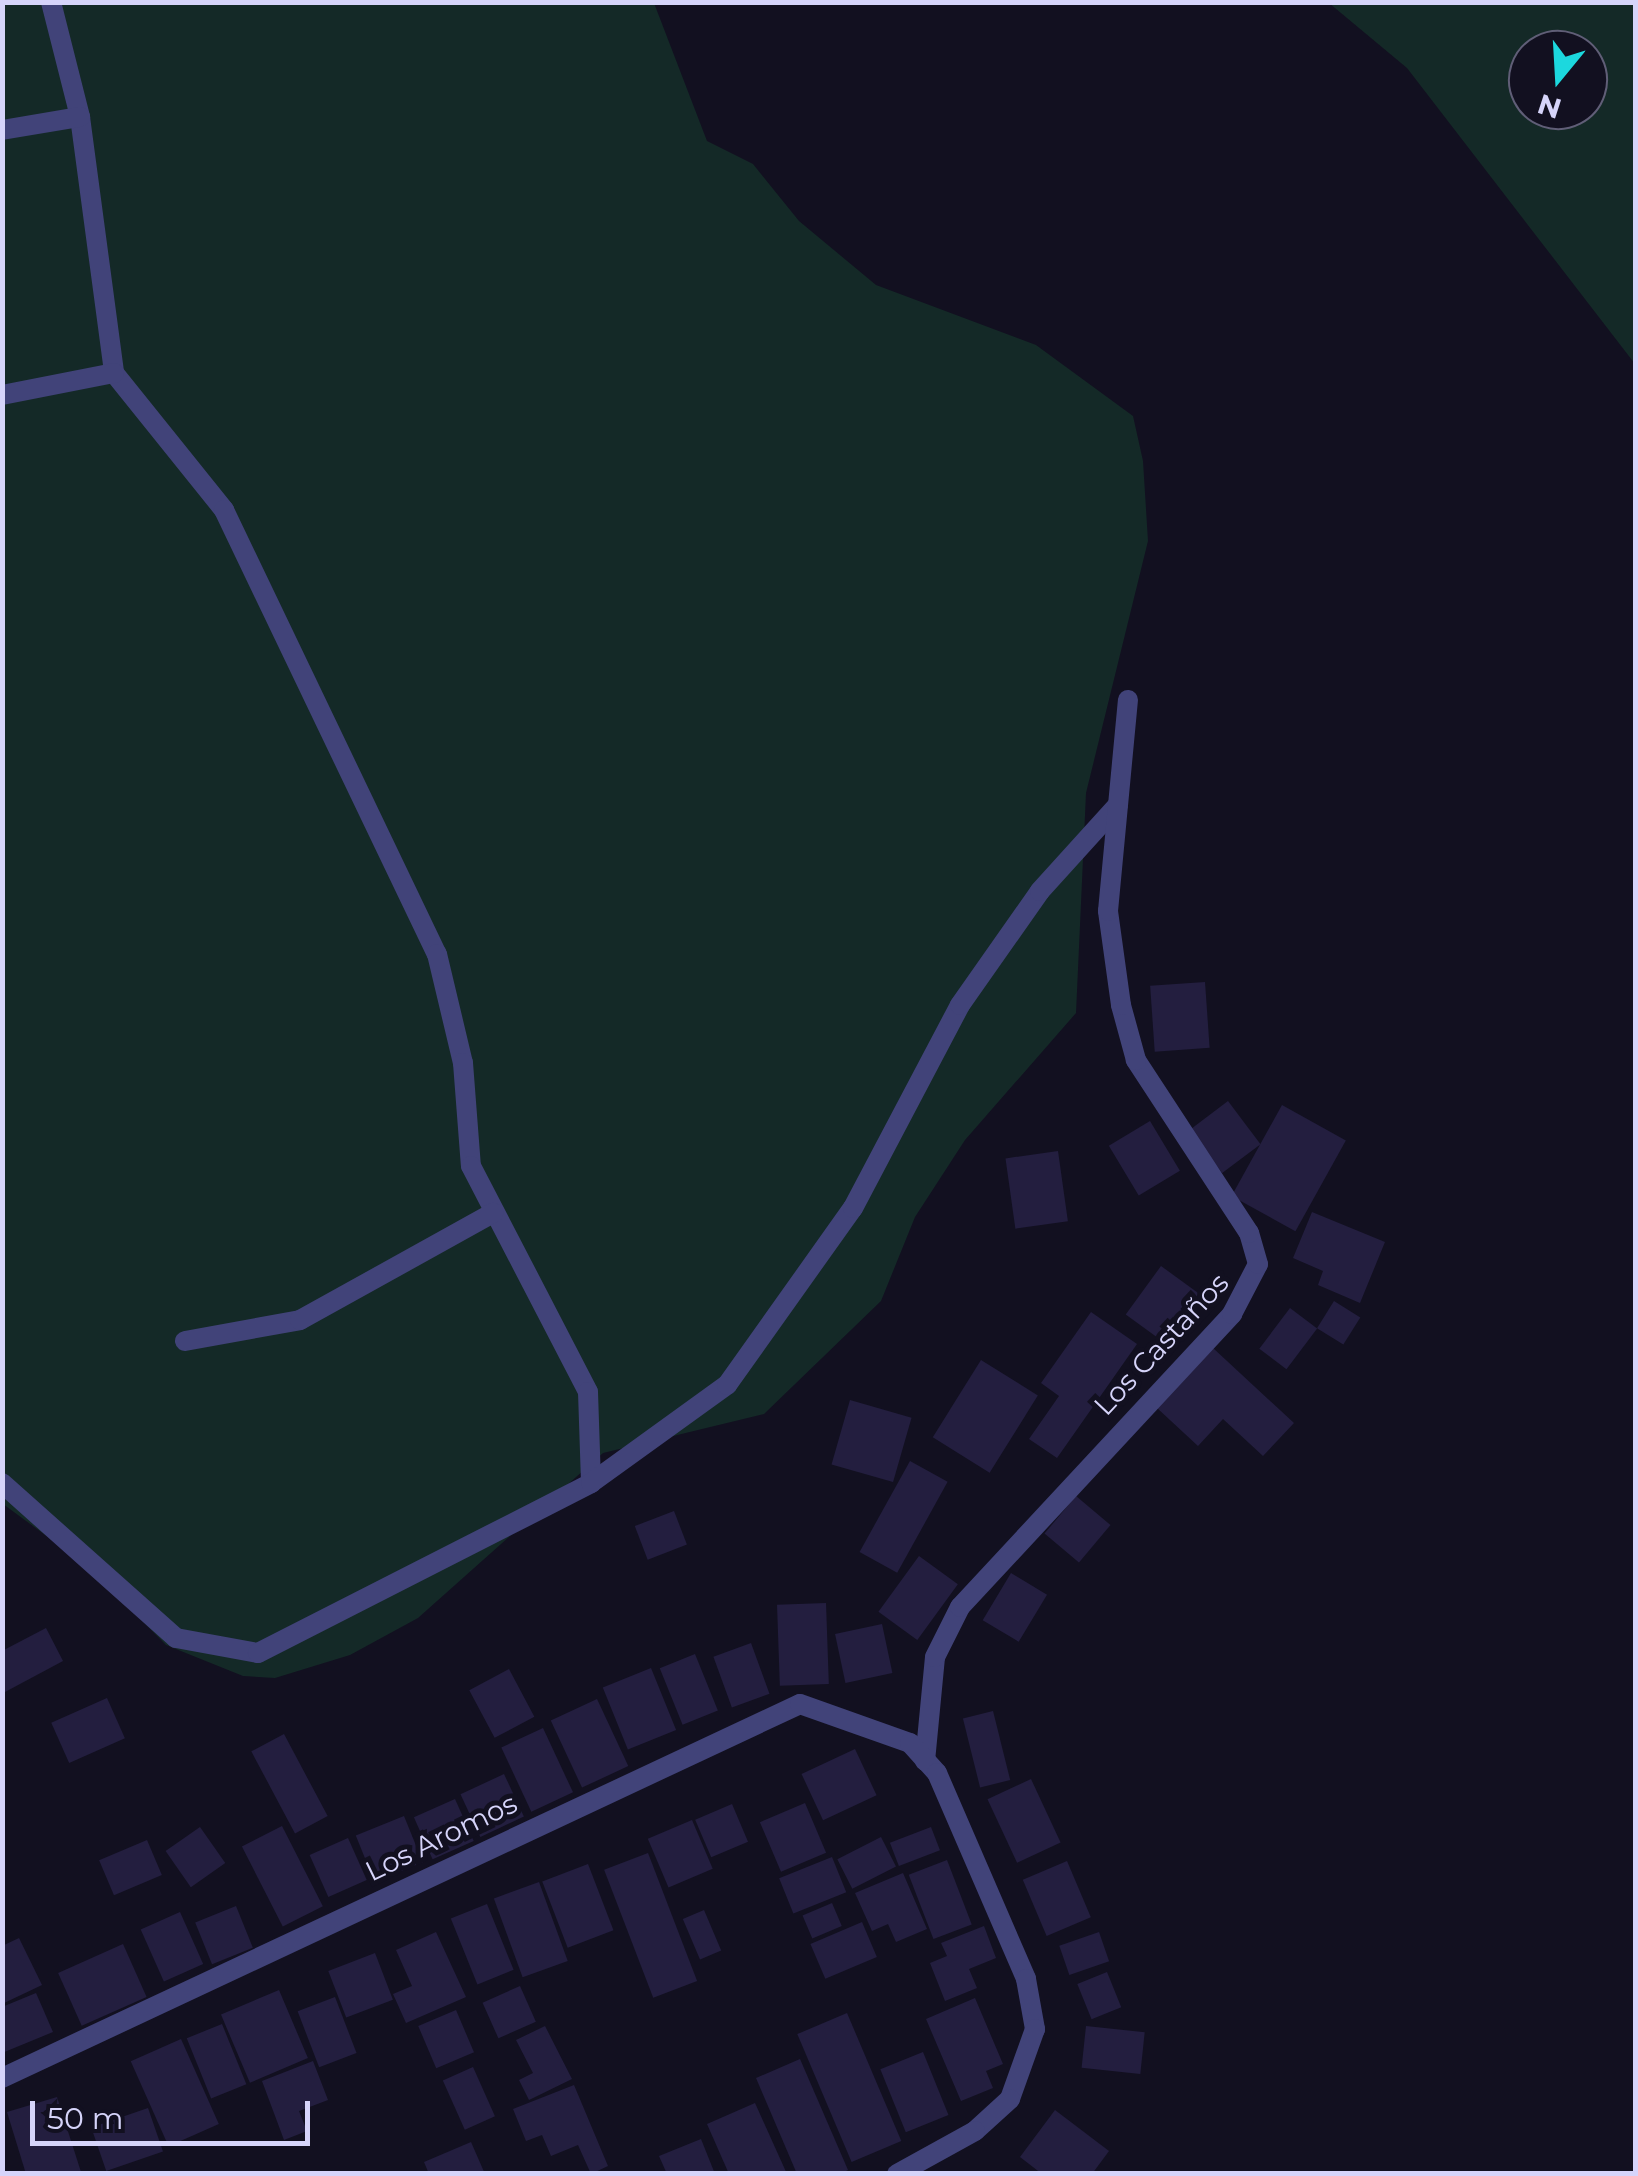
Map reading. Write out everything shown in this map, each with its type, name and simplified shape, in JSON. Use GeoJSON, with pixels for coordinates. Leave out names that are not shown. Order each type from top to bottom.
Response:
{"type":"FeatureCollection","features":[{"type":"Feature","properties":{"kind":"street"},"geometry":{"type":"LineString","coordinates":[[51,2],[80,117],[114,372],[224,510],[437,954],[463,1063],[471,1166],[588,1392],[591,1483]]}},
{"type":"Feature","properties":{"kind":"street"},"geometry":{"type":"LineString","coordinates":[[2,130],[80,117]]}},
{"type":"Feature","properties":{"kind":"street"},"geometry":{"type":"LineString","coordinates":[[2,395],[114,372]]}},
{"type":"Feature","properties":{"kind":"street","name":"Los Castaños"},"geometry":{"type":"LineString","coordinates":[[926,1761],[935,1657],[960,1607],[1232,1314],[1258,1264],[1249,1233],[1136,1060],[1108,912],[1128,700]]}},
{"type":"Feature","properties":{"kind":"street"},"geometry":{"type":"LineString","coordinates":[[2,1484],[176,1638],[258,1653],[591,1483],[726,1385],[854,1208],[960,1005],[1040,891],[1118,805]]}},
{"type":"Feature","properties":{"kind":"street"},"geometry":{"type":"LineString","coordinates":[[185,1341],[300,1320],[494,1212]]}},
{"type":"Feature","properties":{"kind":"street","name":"Los Aromos"},"geometry":{"type":"LineString","coordinates":[[2,2078],[750,1720],[800,1704],[910,1744]]}},
{"type":"Feature","properties":{"kind":"street","name":"Los Castaños"},"geometry":{"type":"LineString","coordinates":[[897,2174],[975,2131],[1010,2099],[1035,2029],[1026,1980],[926,1761],[910,1744]]}},
{"type":"Feature","properties":{"kind":"green space"},"geometry":{"type":"Polygon","coordinates":[[[2,3],[654,3],[707,141],[753,164],[799,221],[876,285],[1036,345],[1133,416],[1143,461],[1148,541],[1086,793],[1076,1013],[965,1140],[915,1217],[881,1301],[764,1414],[603,1453],[418,1618],[350,1655],[275,1678],[243,1676],[166,1645],[90,1568],[3,1504],[2,3]]]}},
{"type":"Feature","properties":{"kind":"green space"},"geometry":{"type":"Polygon","coordinates":[[[1329,3],[1635,3],[1635,364],[1407,68],[1329,3]]]}},
{"type":"Feature","properties":{"kind":"building"},"geometry":{"type":"Polygon","coordinates":[[[1205,982],[1210,1048],[1155,1052],[1150,986],[1205,982]]]}},
{"type":"Feature","properties":{"kind":"building"},"geometry":{"type":"Polygon","coordinates":[[[1228,1101],[1260,1144],[1222,1173],[1190,1130],[1228,1101]]]}},
{"type":"Feature","properties":{"kind":"building"},"geometry":{"type":"Polygon","coordinates":[[[1282,1105],[1346,1140],[1295,1231],[1232,1196],[1282,1105]]]}},
{"type":"Feature","properties":{"kind":"building"},"geometry":{"type":"Polygon","coordinates":[[[1150,1121],[1180,1171],[1139,1195],[1109,1146],[1150,1121]]]}},
{"type":"Feature","properties":{"kind":"building"},"geometry":{"type":"Polygon","coordinates":[[[1058,1151],[1068,1221],[1015,1229],[1006,1158],[1058,1151]]]}},
{"type":"Feature","properties":{"kind":"building"},"geometry":{"type":"Polygon","coordinates":[[[1312,1212],[1385,1242],[1360,1303],[1318,1285],[1323,1271],[1293,1258],[1312,1212]]]}},
{"type":"Feature","properties":{"kind":"building"},"geometry":{"type":"Polygon","coordinates":[[[1161,1266],[1205,1298],[1169,1346],[1126,1315],[1161,1266]]]}},
{"type":"Feature","properties":{"kind":"building"},"geometry":{"type":"Polygon","coordinates":[[[1334,1301],[1360,1317],[1343,1345],[1317,1328],[1334,1301]]]}},
{"type":"Feature","properties":{"kind":"building"},"geometry":{"type":"Polygon","coordinates":[[[1290,1308],[1317,1328],[1286,1369],[1259,1349],[1290,1308]]]}},
{"type":"Feature","properties":{"kind":"building"},"geometry":{"type":"Polygon","coordinates":[[[1091,1312],[1137,1344],[1057,1458],[1029,1439],[1059,1396],[1041,1383],[1091,1312]]]}},
{"type":"Feature","properties":{"kind":"building"},"geometry":{"type":"Polygon","coordinates":[[[1213,1348],[1294,1423],[1263,1456],[1223,1419],[1198,1446],[1157,1408],[1213,1348]]]}},
{"type":"Feature","properties":{"kind":"building"},"geometry":{"type":"Polygon","coordinates":[[[981,1360],[1038,1396],[990,1473],[933,1437],[981,1360]]]}},
{"type":"Feature","properties":{"kind":"building"},"geometry":{"type":"Polygon","coordinates":[[[850,1400],[912,1418],[893,1482],[832,1464],[850,1400]]]}},
{"type":"Feature","properties":{"kind":"building"},"geometry":{"type":"Polygon","coordinates":[[[910,1461],[948,1482],[897,1573],[860,1552],[910,1461]]]}},
{"type":"Feature","properties":{"kind":"building"},"geometry":{"type":"Polygon","coordinates":[[[1076,1496],[1110,1525],[1079,1562],[1045,1534],[1076,1496]]]}},
{"type":"Feature","properties":{"kind":"building"},"geometry":{"type":"Polygon","coordinates":[[[674,1511],[687,1545],[648,1560],[635,1526],[674,1511]]]}},
{"type":"Feature","properties":{"kind":"building"},"geometry":{"type":"Polygon","coordinates":[[[919,1556],[958,1584],[917,1640],[878,1612],[919,1556]]]}},
{"type":"Feature","properties":{"kind":"building"},"geometry":{"type":"Polygon","coordinates":[[[1011,1573],[1047,1595],[1019,1642],[983,1620],[1011,1573]]]}},
{"type":"Feature","properties":{"kind":"building"},"geometry":{"type":"Polygon","coordinates":[[[826,1603],[829,1684],[780,1686],[777,1605],[826,1603]]]}},
{"type":"Feature","properties":{"kind":"building"},"geometry":{"type":"Polygon","coordinates":[[[882,1624],[892,1673],[845,1683],[835,1634],[882,1624]]]}},
{"type":"Feature","properties":{"kind":"building"},"geometry":{"type":"Polygon","coordinates":[[[46,1628],[63,1661],[5,1692],[2,1651],[46,1628]]]}},
{"type":"Feature","properties":{"kind":"building"},"geometry":{"type":"Polygon","coordinates":[[[751,1643],[769,1694],[732,1707],[713,1657],[751,1643]]]}},
{"type":"Feature","properties":{"kind":"building"},"geometry":{"type":"Polygon","coordinates":[[[695,1654],[718,1711],[683,1725],[660,1668],[695,1654]]]}},
{"type":"Feature","properties":{"kind":"building"},"geometry":{"type":"Polygon","coordinates":[[[651,1668],[676,1730],[628,1750],[603,1687],[651,1668]]]}},
{"type":"Feature","properties":{"kind":"building"},"geometry":{"type":"Polygon","coordinates":[[[509,1669],[534,1717],[495,1738],[469,1690],[509,1669]]]}},
{"type":"Feature","properties":{"kind":"building"},"geometry":{"type":"Polygon","coordinates":[[[107,1698],[125,1738],[69,1763],[51,1723],[107,1698]]]}},
{"type":"Feature","properties":{"kind":"building"},"geometry":{"type":"Polygon","coordinates":[[[597,1699],[628,1766],[582,1788],[551,1721],[597,1699]]]}},
{"type":"Feature","properties":{"kind":"building"},"geometry":{"type":"Polygon","coordinates":[[[993,1711],[1010,1780],[980,1787],[963,1718],[993,1711]]]}},
{"type":"Feature","properties":{"kind":"building"},"geometry":{"type":"Polygon","coordinates":[[[543,1728],[573,1792],[531,1812],[501,1747],[543,1728]]]}},
{"type":"Feature","properties":{"kind":"building"},"geometry":{"type":"Polygon","coordinates":[[[284,1734],[328,1816],[295,1833],[251,1751],[284,1734]]]}},
{"type":"Feature","properties":{"kind":"building"},"geometry":{"type":"Polygon","coordinates":[[[855,1749],[877,1795],[823,1820],[802,1774],[855,1749]]]}},
{"type":"Feature","properties":{"kind":"building"},"geometry":{"type":"Polygon","coordinates":[[[504,1774],[524,1817],[480,1837],[460,1794],[504,1774]]]}},
{"type":"Feature","properties":{"kind":"building"},"geometry":{"type":"Polygon","coordinates":[[[1031,1779],[1061,1842],[1017,1863],[987,1799],[1031,1779]]]}},
{"type":"Feature","properties":{"kind":"building"},"geometry":{"type":"Polygon","coordinates":[[[455,1799],[474,1841],[433,1859],[414,1817],[455,1799]]]}},
{"type":"Feature","properties":{"kind":"building"},"geometry":{"type":"Polygon","coordinates":[[[805,1803],[826,1853],[781,1872],[760,1822],[805,1803]]]}},
{"type":"Feature","properties":{"kind":"building"},"geometry":{"type":"Polygon","coordinates":[[[732,1804],[748,1842],[711,1857],[695,1820],[732,1804]]]}},
{"type":"Feature","properties":{"kind":"building"},"geometry":{"type":"Polygon","coordinates":[[[404,1816],[423,1862],[375,1882],[356,1835],[404,1816]]]}},
{"type":"Feature","properties":{"kind":"building"},"geometry":{"type":"Polygon","coordinates":[[[692,1820],[713,1869],[669,1888],[648,1839],[692,1820]]]}},
{"type":"Feature","properties":{"kind":"building"},"geometry":{"type":"Polygon","coordinates":[[[282,1826],[323,1906],[283,1927],[242,1846],[282,1826]]]}},
{"type":"Feature","properties":{"kind":"building"},"geometry":{"type":"Polygon","coordinates":[[[200,1827],[225,1863],[191,1887],[166,1851],[200,1827]]]}},
{"type":"Feature","properties":{"kind":"building"},"geometry":{"type":"Polygon","coordinates":[[[931,1827],[940,1850],[899,1866],[890,1843],[931,1827]]]}},
{"type":"Feature","properties":{"kind":"building"},"geometry":{"type":"Polygon","coordinates":[[[881,1837],[896,1866],[852,1889],[837,1859],[881,1837]]]}},
{"type":"Feature","properties":{"kind":"building"},"geometry":{"type":"Polygon","coordinates":[[[348,1838],[367,1880],[328,1897],[310,1855],[348,1838]]]}},
{"type":"Feature","properties":{"kind":"building"},"geometry":{"type":"Polygon","coordinates":[[[147,1840],[162,1875],[114,1895],[99,1860],[147,1840]]]}},
{"type":"Feature","properties":{"kind":"building"},"geometry":{"type":"Polygon","coordinates":[[[648,1853],[697,1981],[653,1998],[604,1870],[648,1853]]]}},
{"type":"Feature","properties":{"kind":"building"},"geometry":{"type":"Polygon","coordinates":[[[832,1857],[846,1892],[793,1914],[779,1878],[832,1857]]]}},
{"type":"Feature","properties":{"kind":"building"},"geometry":{"type":"Polygon","coordinates":[[[947,1860],[972,1924],[933,1939],[909,1875],[947,1860]]]}},
{"type":"Feature","properties":{"kind":"building"},"geometry":{"type":"Polygon","coordinates":[[[1067,1861],[1091,1917],[1047,1936],[1023,1880],[1067,1861]]]}},
{"type":"Feature","properties":{"kind":"building"},"geometry":{"type":"Polygon","coordinates":[[[588,1864],[613,1930],[568,1948],[542,1882],[588,1864]]]}},
{"type":"Feature","properties":{"kind":"building"},"geometry":{"type":"Polygon","coordinates":[[[903,1873],[927,1929],[896,1942],[888,1924],[872,1931],[855,1893],[903,1873]]]}},
{"type":"Feature","properties":{"kind":"building"},"geometry":{"type":"Polygon","coordinates":[[[539,1882],[568,1961],[523,1977],[494,1898],[539,1882]]]}},
{"type":"Feature","properties":{"kind":"building"},"geometry":{"type":"Polygon","coordinates":[[[832,1903],[842,1926],[812,1939],[803,1916],[832,1903]]]}},
{"type":"Feature","properties":{"kind":"building"},"geometry":{"type":"Polygon","coordinates":[[[487,1904],[514,1970],[477,1984],[451,1919],[487,1904]]]}},
{"type":"Feature","properties":{"kind":"building"},"geometry":{"type":"Polygon","coordinates":[[[236,1906],[253,1948],[212,1964],[195,1922],[236,1906]]]}},
{"type":"Feature","properties":{"kind":"building"},"geometry":{"type":"Polygon","coordinates":[[[704,1910],[721,1951],[700,1959],[683,1919],[704,1910]]]}},
{"type":"Feature","properties":{"kind":"building"},"geometry":{"type":"Polygon","coordinates":[[[180,1912],[203,1964],[164,1982],[141,1929],[180,1912]]]}},
{"type":"Feature","properties":{"kind":"building"},"geometry":{"type":"Polygon","coordinates":[[[862,1922],[877,1957],[825,1979],[810,1944],[862,1922]]]}},
{"type":"Feature","properties":{"kind":"building"},"geometry":{"type":"Polygon","coordinates":[[[984,1926],[996,1958],[969,1969],[977,1988],[945,2001],[930,1963],[947,1956],[941,1943],[984,1926]]]}},
{"type":"Feature","properties":{"kind":"building"},"geometry":{"type":"Polygon","coordinates":[[[436,1932],[466,1997],[406,2023],[393,1994],[412,1986],[396,1950],[436,1932]]]}},
{"type":"Feature","properties":{"kind":"building"},"geometry":{"type":"Polygon","coordinates":[[[1099,1932],[1109,1961],[1069,1975],[1059,1946],[1099,1932]]]}},
{"type":"Feature","properties":{"kind":"building"},"geometry":{"type":"Polygon","coordinates":[[[19,1938],[42,1985],[2,2004],[2,1946],[19,1938]]]}},
{"type":"Feature","properties":{"kind":"building"},"geometry":{"type":"Polygon","coordinates":[[[123,1944],[147,1997],[82,2026],[58,1973],[123,1944]]]}},
{"type":"Feature","properties":{"kind":"building"},"geometry":{"type":"Polygon","coordinates":[[[375,1953],[393,2000],[346,2018],[328,1971],[375,1953]]]}},
{"type":"Feature","properties":{"kind":"building"},"geometry":{"type":"Polygon","coordinates":[[[1107,1972],[1121,2007],[1092,2019],[1077,1984],[1107,1972]]]}},
{"type":"Feature","properties":{"kind":"building"},"geometry":{"type":"Polygon","coordinates":[[[520,1986],[536,2022],[498,2038],[483,2003],[520,1986]]]}},
{"type":"Feature","properties":{"kind":"building"},"geometry":{"type":"Polygon","coordinates":[[[279,1990],[308,2058],[250,2083],[221,2015],[279,1990]]]}},
{"type":"Feature","properties":{"kind":"building"},"geometry":{"type":"Polygon","coordinates":[[[36,1993],[53,2032],[2,2053],[2,2007],[36,1993]]]}},
{"type":"Feature","properties":{"kind":"building"},"geometry":{"type":"Polygon","coordinates":[[[335,1997],[357,2053],[319,2067],[298,2011],[335,1997]]]}},
{"type":"Feature","properties":{"kind":"building"},"geometry":{"type":"Polygon","coordinates":[[[975,1998],[1003,2064],[986,2071],[993,2088],[961,2101],[926,2019],[975,1998]]]}},
{"type":"Feature","properties":{"kind":"building"},"geometry":{"type":"Polygon","coordinates":[[[456,2010],[474,2052],[436,2068],[418,2026],[456,2010]]]}},
{"type":"Feature","properties":{"kind":"building"},"geometry":{"type":"Polygon","coordinates":[[[847,2013],[901,2141],[852,2162],[797,2034],[847,2013]]]}},
{"type":"Feature","properties":{"kind":"building"},"geometry":{"type":"Polygon","coordinates":[[[222,2024],[246,2084],[211,2099],[187,2038],[222,2024]]]}},
{"type":"Feature","properties":{"kind":"building"},"geometry":{"type":"Polygon","coordinates":[[[545,2026],[572,2079],[529,2100],[519,2080],[533,2073],[516,2040],[545,2026]]]}},
{"type":"Feature","properties":{"kind":"building"},"geometry":{"type":"Polygon","coordinates":[[[1086,2026],[1145,2032],[1140,2074],[1082,2068],[1086,2026]]]}},
{"type":"Feature","properties":{"kind":"building"},"geometry":{"type":"Polygon","coordinates":[[[181,2039],[219,2124],[169,2146],[131,2061],[181,2039]]]}},
{"type":"Feature","properties":{"kind":"building"},"geometry":{"type":"Polygon","coordinates":[[[923,2052],[948,2115],[906,2132],[880,2069],[923,2052]]]}},
{"type":"Feature","properties":{"kind":"building"},"geometry":{"type":"Polygon","coordinates":[[[800,2059],[848,2170],[840,2174],[797,2174],[756,2078],[800,2059]]]}},
{"type":"Feature","properties":{"kind":"building"},"geometry":{"type":"Polygon","coordinates":[[[313,2061],[328,2100],[299,2111],[307,2131],[284,2140],[262,2081],[313,2061]]]}},
{"type":"Feature","properties":{"kind":"building"},"geometry":{"type":"Polygon","coordinates":[[[473,2067],[495,2116],[465,2130],[443,2080],[473,2067]]]}},
{"type":"Feature","properties":{"kind":"building"},"geometry":{"type":"Polygon","coordinates":[[[574,2085],[608,2166],[591,2174],[578,2145],[551,2156],[542,2135],[526,2141],[513,2109],[574,2085]]]}},
{"type":"Feature","properties":{"kind":"building"},"geometry":{"type":"Polygon","coordinates":[[[57,2097],[81,2172],[26,2174],[7,2112],[57,2097]]]}},
{"type":"Feature","properties":{"kind":"building"},"geometry":{"type":"Polygon","coordinates":[[[755,2103],[787,2174],[729,2174],[707,2124],[755,2103]]]}},
{"type":"Feature","properties":{"kind":"building"},"geometry":{"type":"Polygon","coordinates":[[[148,2108],[163,2151],[106,2171],[91,2128],[148,2108]]]}},
{"type":"Feature","properties":{"kind":"building"},"geometry":{"type":"Polygon","coordinates":[[[1055,2110],[1109,2151],[1092,2174],[1042,2174],[1020,2157],[1055,2110]]]}},
{"type":"Feature","properties":{"kind":"building"},"geometry":{"type":"Polygon","coordinates":[[[701,2139],[715,2174],[667,2174],[659,2156],[701,2139]]]}},
{"type":"Feature","properties":{"kind":"building"},"geometry":{"type":"Polygon","coordinates":[[[471,2142],[485,2174],[429,2174],[424,2162],[471,2142]]]}}]}
